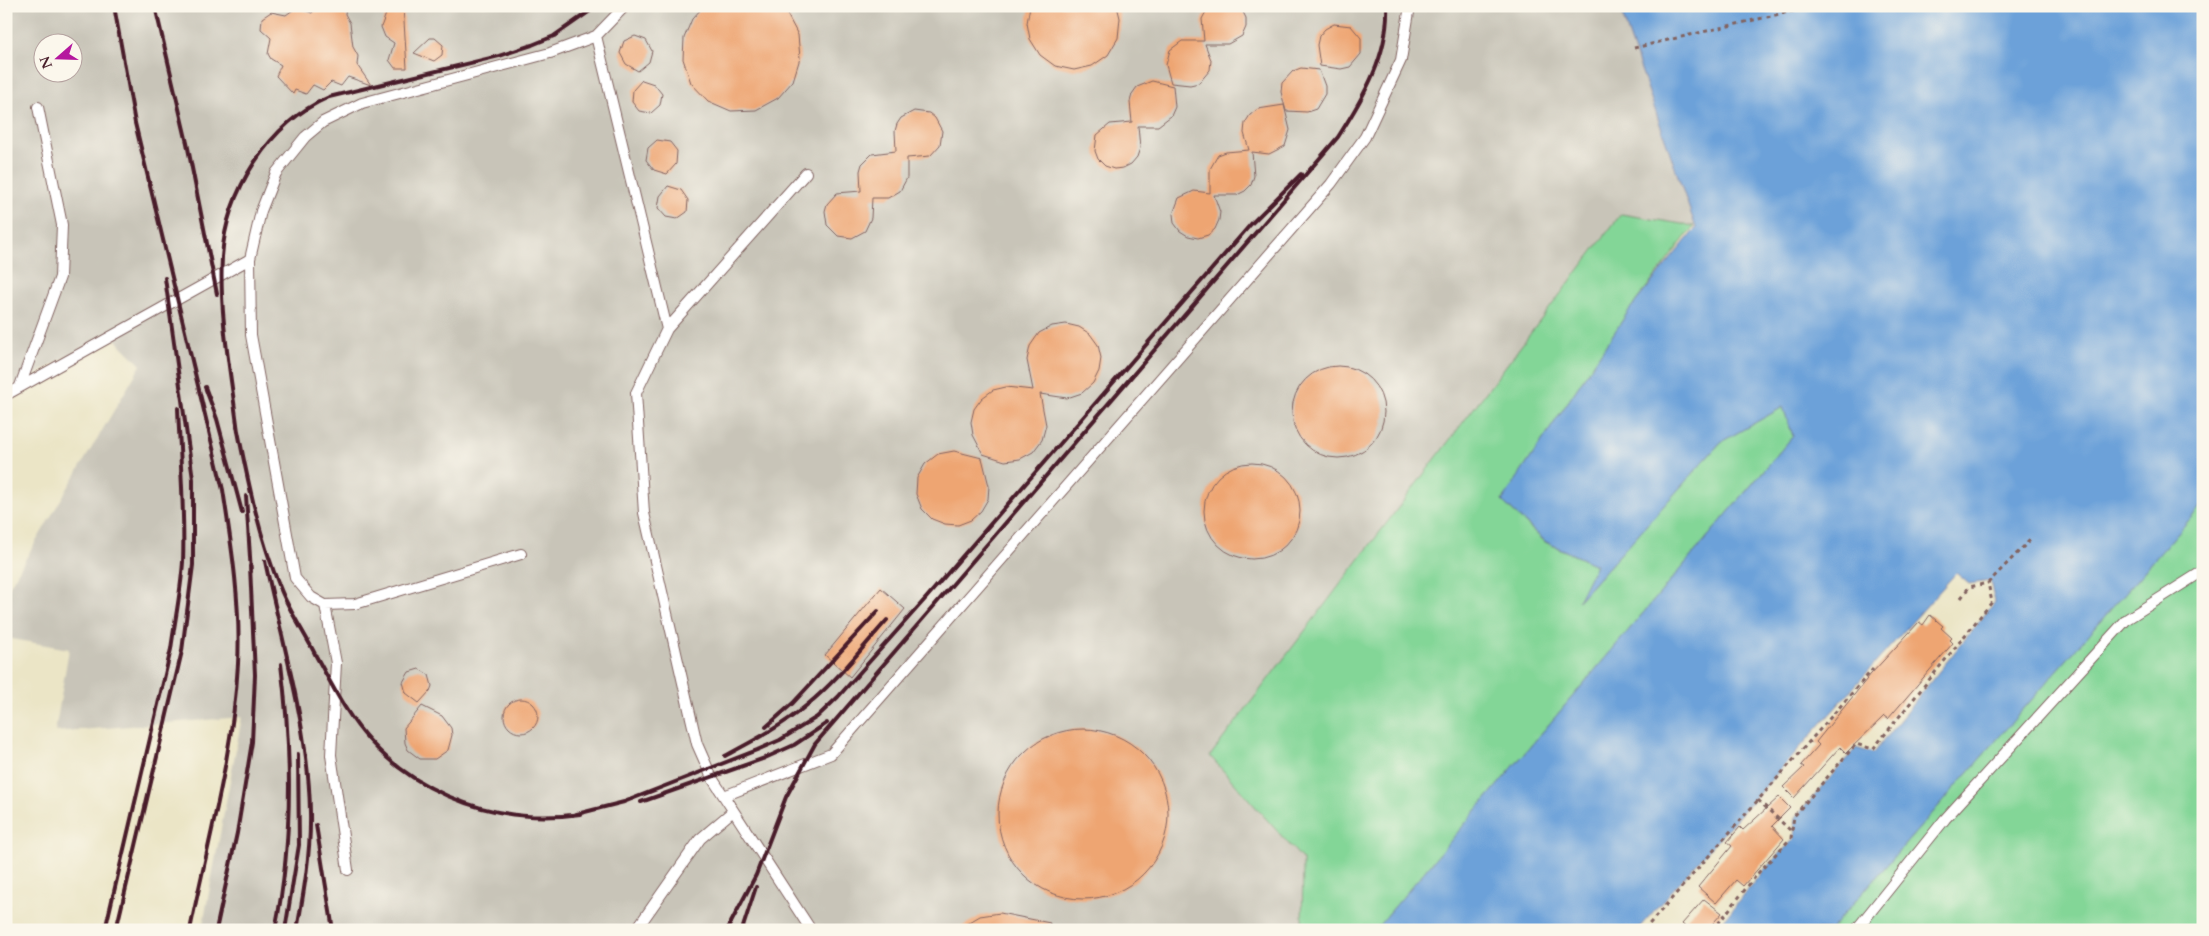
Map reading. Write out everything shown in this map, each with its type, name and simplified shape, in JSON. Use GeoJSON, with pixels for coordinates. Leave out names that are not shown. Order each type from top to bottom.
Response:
{"type":"FeatureCollection","features":[{"type":"Feature","properties":{"kind":"lane"},"geometry":{"type":"LineString","coordinates":[[521,554],[355,604],[325,605],[311,597],[294,578],[251,335],[250,259],[261,211],[276,173],[305,137],[323,122],[362,103],[550,52],[596,36],[625,6]]}},
{"type":"Feature","properties":{"kind":"lane"},"geometry":{"type":"LineString","coordinates":[[724,796],[831,754],[1331,184],[1365,137],[1401,60],[1410,6]]}},
{"type":"Feature","properties":{"kind":"lane"},"geometry":{"type":"LineString","coordinates":[[596,36],[667,329]]}},
{"type":"Feature","properties":{"kind":"lane"},"geometry":{"type":"LineString","coordinates":[[20,386],[60,277],[62,225],[38,107]]}},
{"type":"Feature","properties":{"kind":"lane"},"geometry":{"type":"LineString","coordinates":[[806,173],[667,329],[636,394],[644,513],[696,744],[706,766],[724,796],[811,930]]}},
{"type":"Feature","properties":{"kind":"lane"},"geometry":{"type":"LineString","coordinates":[[6,394],[250,259]]}},
{"type":"Feature","properties":{"kind":"lane"},"geometry":{"type":"LineString","coordinates":[[1856,930],[1945,819],[2127,619],[2203,571]]}},
{"type":"Feature","properties":{"kind":"lane"},"geometry":{"type":"LineString","coordinates":[[325,605],[336,663],[331,755],[348,870]]}},
{"type":"Feature","properties":{"kind":"lane"},"geometry":{"type":"LineString","coordinates":[[636,930],[700,839],[734,811]]}},
{"type":"Feature","properties":{"kind":"path"},"geometry":{"type":"LineString","coordinates":[[1634,48],[1814,6]]}},
{"type":"Feature","properties":{"kind":"path"},"geometry":{"type":"LineString","coordinates":[[1961,598],[1969,587],[1988,583],[2032,538]]}},
{"type":"Feature","properties":{"kind":"path"},"geometry":{"type":"LineString","coordinates":[[1713,930],[1759,872],[1791,838],[1790,831],[1794,816],[1856,744],[1873,749],[1992,602],[1988,583]]}},
{"type":"Feature","properties":{"kind":"path"},"geometry":{"type":"LineString","coordinates":[[1644,930],[1872,669]]}},
{"type":"Feature","properties":{"kind":"path"},"geometry":{"type":"LineString","coordinates":[[1758,800],[1790,831]]}},
{"type":"Feature","properties":{"kind":"shaded area"},"geometry":{"type":"Polygon","coordinates":[[[6,6],[1619,6],[1696,228],[1621,214],[1211,756],[1303,860],[1302,930],[202,930],[242,717],[55,732],[69,649],[6,638],[6,592],[141,365],[109,333],[6,391],[6,6]]]}},
{"type":"Feature","properties":{"kind":"green space"},"geometry":{"type":"Polygon","coordinates":[[[1621,214],[1694,226],[1630,309],[1502,501],[1545,542],[1596,565],[1579,600],[1721,442],[1783,407],[1793,436],[1375,930],[1302,930],[1303,860],[1210,756],[1621,214]]]}},
{"type":"Feature","properties":{"kind":"green space"},"geometry":{"type":"Polygon","coordinates":[[[2203,504],[2203,930],[1830,930],[2203,504]]]}},
{"type":"Feature","properties":{"kind":"water"},"geometry":{"type":"Polygon","coordinates":[[[1619,6],[2203,6],[2203,504],[1830,930],[1716,930],[1762,872],[1794,839],[1796,817],[1856,748],[1873,753],[1995,602],[1990,581],[1969,584],[1956,573],[1637,930],[1375,930],[1793,436],[1783,407],[1721,442],[1578,601],[1596,565],[1546,542],[1502,501],[1630,309],[1696,228],[1619,6]]]}},
{"type":"Feature","properties":{"kind":"building"},"geometry":{"type":"Polygon","coordinates":[[[318,6],[346,6],[345,14],[350,23],[353,47],[358,56],[357,65],[371,85],[348,77],[341,86],[331,82],[323,90],[313,85],[306,94],[295,90],[293,94],[276,76],[281,65],[271,59],[268,54],[271,38],[261,29],[262,18],[271,12],[286,15],[297,7],[312,13],[318,6]]]}},
{"type":"Feature","properties":{"kind":"building"},"geometry":{"type":"Polygon","coordinates":[[[389,6],[403,6],[407,68],[395,68],[389,60],[394,43],[385,37],[381,27],[389,6]]]}},
{"type":"Feature","properties":{"kind":"building"},"geometry":{"type":"Polygon","coordinates":[[[704,6],[777,6],[787,14],[798,35],[800,58],[793,81],[778,98],[756,110],[731,111],[708,101],[691,83],[683,59],[684,38],[692,19],[704,6]]]}},
{"type":"Feature","properties":{"kind":"building"},"geometry":{"type":"Polygon","coordinates":[[[1030,6],[1117,6],[1120,18],[1118,38],[1108,55],[1092,66],[1074,70],[1055,66],[1040,55],[1030,39],[1027,23],[1030,6]]]}},
{"type":"Feature","properties":{"kind":"building"},"geometry":{"type":"Polygon","coordinates":[[[1209,6],[1240,6],[1246,18],[1246,27],[1242,36],[1228,44],[1205,44],[1211,60],[1210,70],[1199,83],[1190,85],[1171,83],[1166,65],[1170,50],[1182,41],[1204,41],[1202,19],[1209,6]]]}},
{"type":"Feature","properties":{"kind":"building"},"geometry":{"type":"Polygon","coordinates":[[[1334,24],[1351,26],[1361,38],[1361,54],[1350,67],[1341,69],[1320,66],[1317,45],[1319,36],[1325,29],[1334,24]]]}},
{"type":"Feature","properties":{"kind":"building"},"geometry":{"type":"Polygon","coordinates":[[[635,36],[646,40],[652,51],[649,62],[638,71],[626,64],[620,53],[624,41],[635,36]]]}},
{"type":"Feature","properties":{"kind":"building"},"geometry":{"type":"Polygon","coordinates":[[[430,38],[435,38],[443,45],[442,55],[434,61],[414,53],[430,38]]]}},
{"type":"Feature","properties":{"kind":"building"},"geometry":{"type":"Polygon","coordinates":[[[1301,68],[1319,70],[1325,86],[1325,94],[1316,109],[1307,112],[1286,111],[1281,92],[1282,83],[1293,71],[1301,68]]]}},
{"type":"Feature","properties":{"kind":"building"},"geometry":{"type":"Polygon","coordinates":[[[642,80],[654,84],[662,94],[660,105],[651,113],[639,111],[632,102],[633,90],[642,80]]]}},
{"type":"Feature","properties":{"kind":"building"},"geometry":{"type":"Polygon","coordinates":[[[1152,81],[1173,86],[1175,107],[1171,116],[1158,126],[1138,126],[1140,148],[1137,157],[1131,164],[1123,168],[1114,169],[1105,166],[1098,159],[1095,151],[1097,135],[1110,124],[1132,122],[1130,102],[1132,94],[1137,87],[1152,81]]]}},
{"type":"Feature","properties":{"kind":"building"},"geometry":{"type":"Polygon","coordinates":[[[1284,105],[1290,130],[1285,146],[1269,154],[1252,152],[1254,176],[1251,185],[1245,191],[1237,195],[1214,195],[1220,212],[1219,220],[1215,229],[1208,235],[1198,238],[1188,236],[1180,231],[1174,223],[1173,214],[1179,198],[1194,191],[1210,193],[1210,169],[1218,155],[1226,152],[1249,150],[1244,133],[1245,123],[1250,115],[1258,109],[1284,105]]]}},
{"type":"Feature","properties":{"kind":"building"},"geometry":{"type":"Polygon","coordinates":[[[914,111],[929,113],[935,118],[942,131],[940,145],[930,156],[907,158],[907,178],[900,191],[888,198],[872,198],[871,218],[865,231],[852,238],[838,236],[827,225],[825,211],[827,204],[837,193],[861,191],[860,171],[862,164],[872,154],[896,151],[895,131],[897,124],[901,118],[914,111]]]}},
{"type":"Feature","properties":{"kind":"building"},"geometry":{"type":"Polygon","coordinates":[[[657,140],[670,142],[677,151],[676,164],[667,174],[654,170],[646,160],[648,148],[657,140]]]}},
{"type":"Feature","properties":{"kind":"building"},"geometry":{"type":"Polygon","coordinates":[[[668,186],[681,190],[688,200],[687,212],[677,219],[666,217],[658,208],[660,196],[668,186]]]}},
{"type":"Feature","properties":{"kind":"building"},"geometry":{"type":"Polygon","coordinates":[[[1066,324],[1079,327],[1090,334],[1098,345],[1101,358],[1099,371],[1093,383],[1082,393],[1067,398],[1040,394],[1046,425],[1042,440],[1033,452],[1020,459],[1005,461],[983,454],[973,435],[971,422],[974,409],[982,398],[993,390],[1006,387],[1033,390],[1027,360],[1030,346],[1039,333],[1052,326],[1066,324]]]}},
{"type":"Feature","properties":{"kind":"building"},"geometry":{"type":"Polygon","coordinates":[[[1338,366],[1356,370],[1370,380],[1380,394],[1384,412],[1380,430],[1370,444],[1356,454],[1338,458],[1320,454],[1306,444],[1296,430],[1292,412],[1296,394],[1306,380],[1320,370],[1338,366]]]}},
{"type":"Feature","properties":{"kind":"building"},"geometry":{"type":"Polygon","coordinates":[[[954,451],[982,458],[989,486],[988,499],[981,511],[971,520],[958,525],[945,524],[932,519],[922,509],[916,494],[917,478],[925,464],[938,454],[954,451]]]}},
{"type":"Feature","properties":{"kind":"building"},"geometry":{"type":"Polygon","coordinates":[[[1252,463],[1270,467],[1286,477],[1296,493],[1300,511],[1296,529],[1286,545],[1270,555],[1252,559],[1234,555],[1218,545],[1208,529],[1204,511],[1208,493],[1218,477],[1234,467],[1252,463]]]}},
{"type":"Feature","properties":{"kind":"building"},"geometry":{"type":"Polygon","coordinates":[[[881,588],[905,609],[850,677],[825,655],[881,588]]]}},
{"type":"Feature","properties":{"kind":"building"},"geometry":{"type":"Polygon","coordinates":[[[1930,615],[1943,626],[1941,628],[1952,638],[1950,640],[1953,643],[1888,719],[1884,716],[1846,753],[1840,747],[1794,798],[1783,787],[1804,767],[1801,765],[1819,745],[1816,742],[1871,674],[1919,622],[1923,625],[1930,615]]]}},
{"type":"Feature","properties":{"kind":"building"},"geometry":{"type":"Polygon","coordinates":[[[419,669],[429,675],[432,686],[419,703],[406,693],[403,682],[409,672],[419,669]]]}},
{"type":"Feature","properties":{"kind":"building"},"geometry":{"type":"Polygon","coordinates":[[[521,699],[533,704],[538,716],[533,728],[521,733],[509,728],[504,716],[509,704],[521,699]]]}},
{"type":"Feature","properties":{"kind":"building"},"geometry":{"type":"Polygon","coordinates":[[[422,706],[442,716],[451,728],[452,735],[448,750],[435,759],[420,759],[408,750],[405,743],[404,728],[422,706]]]}},
{"type":"Feature","properties":{"kind":"building"},"geometry":{"type":"Polygon","coordinates":[[[1091,729],[1116,735],[1137,748],[1149,760],[1165,789],[1168,814],[1167,831],[1162,847],[1149,868],[1137,880],[1108,896],[1075,899],[1050,893],[1029,880],[1017,868],[1001,839],[998,806],[1004,781],[1017,760],[1029,748],[1058,732],[1091,729]]]}},
{"type":"Feature","properties":{"kind":"building"},"geometry":{"type":"Polygon","coordinates":[[[1779,797],[1790,808],[1772,826],[1784,839],[1743,886],[1736,880],[1716,903],[1698,887],[1732,846],[1727,842],[1740,827],[1743,830],[1779,797]]]}},
{"type":"Feature","properties":{"kind":"building"},"geometry":{"type":"Polygon","coordinates":[[[1704,899],[1722,913],[1707,930],[1689,930],[1682,924],[1704,899]]]}},
{"type":"Feature","properties":{"kind":"building"},"geometry":{"type":"Polygon","coordinates":[[[1000,913],[1050,923],[1049,930],[956,930],[980,916],[1000,913]]]}},
{"type":"Feature","properties":{"kind":"railway"},"geometry":{"type":"LineString","coordinates":[[114,6],[135,123],[223,490],[237,599],[239,642],[231,731],[219,798],[190,930]]}},
{"type":"Feature","properties":{"kind":"railway"},"geometry":{"type":"LineString","coordinates":[[155,6],[187,143],[217,294]]}},
{"type":"Feature","properties":{"kind":"railway"},"geometry":{"type":"LineString","coordinates":[[238,432],[224,323],[222,257],[225,233],[232,208],[254,162],[270,142],[307,109],[329,97],[499,56],[532,45],[554,36],[597,6]]}},
{"type":"Feature","properties":{"kind":"railway"},"geometry":{"type":"LineString","coordinates":[[727,930],[756,875],[786,797],[815,744],[1338,137],[1365,91],[1379,59],[1384,42],[1387,6]]}},
{"type":"Feature","properties":{"kind":"railway"},"geometry":{"type":"LineString","coordinates":[[573,815],[624,802],[757,750],[780,740],[817,717],[838,697],[927,597],[1251,224],[1301,174]]}},
{"type":"Feature","properties":{"kind":"railway"},"geometry":{"type":"LineString","coordinates":[[116,930],[182,651],[193,565],[193,479],[165,278]]}},
{"type":"Feature","properties":{"kind":"railway"},"geometry":{"type":"LineString","coordinates":[[205,387],[217,419],[242,512]]}},
{"type":"Feature","properties":{"kind":"railway"},"geometry":{"type":"LineString","coordinates":[[105,930],[171,649],[179,595],[183,562],[183,524],[178,408]]}},
{"type":"Feature","properties":{"kind":"railway"},"geometry":{"type":"LineString","coordinates":[[237,426],[260,530],[281,590],[338,696],[366,737],[391,761],[418,780],[448,796],[479,807],[512,814],[546,816],[580,814]]}},
{"type":"Feature","properties":{"kind":"railway"},"geometry":{"type":"LineString","coordinates":[[246,496],[251,572]]}},
{"type":"Feature","properties":{"kind":"railway"},"geometry":{"type":"LineString","coordinates":[[265,561],[294,686],[305,749],[308,781],[310,812],[308,857],[297,930]]}},
{"type":"Feature","properties":{"kind":"railway"},"geometry":{"type":"LineString","coordinates":[[216,930],[237,833],[252,742],[255,675],[250,566]]}},
{"type":"Feature","properties":{"kind":"railway"},"geometry":{"type":"LineString","coordinates":[[766,727],[793,703],[878,611]]}},
{"type":"Feature","properties":{"kind":"railway"},"geometry":{"type":"LineString","coordinates":[[725,756],[757,739],[797,713],[818,696],[887,620]]}},
{"type":"Feature","properties":{"kind":"railway"},"geometry":{"type":"LineString","coordinates":[[275,930],[285,864],[289,797],[287,730],[281,664]]}},
{"type":"Feature","properties":{"kind":"railway"},"geometry":{"type":"LineString","coordinates":[[641,802],[765,758],[794,745],[827,723]]}},
{"type":"Feature","properties":{"kind":"railway"},"geometry":{"type":"LineString","coordinates":[[285,930],[299,845],[298,754]]}},
{"type":"Feature","properties":{"kind":"railway"},"geometry":{"type":"LineString","coordinates":[[316,825],[333,930]]}},
{"type":"Feature","properties":{"kind":"railway"},"geometry":{"type":"LineString","coordinates":[[742,930],[756,887]]}}]}
